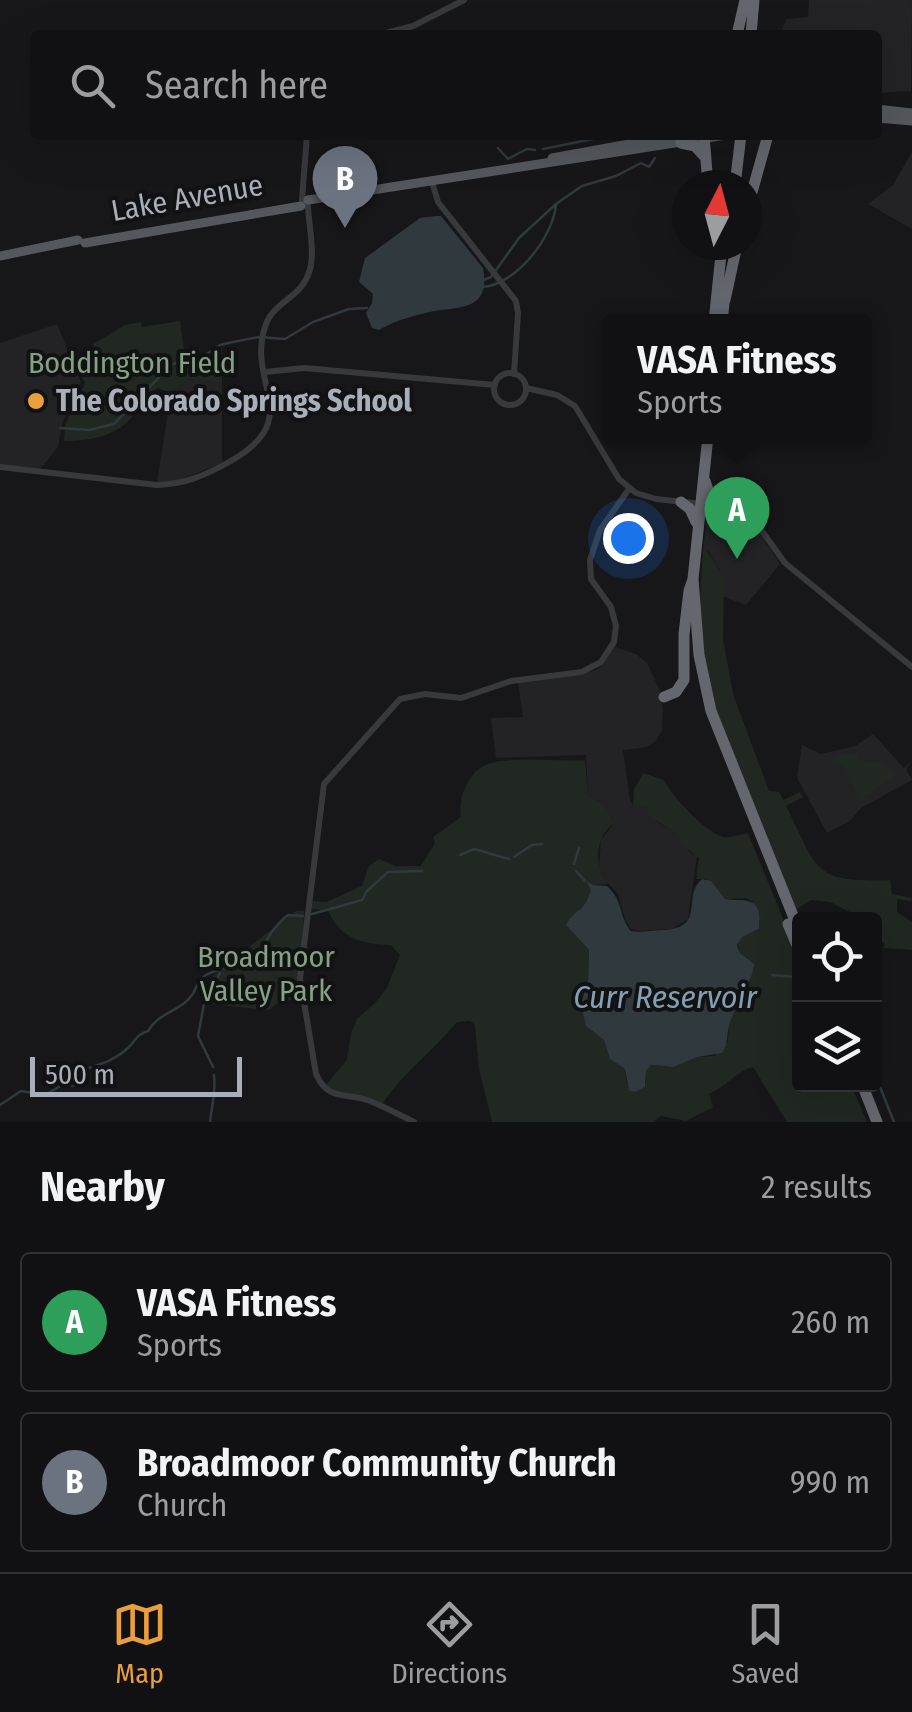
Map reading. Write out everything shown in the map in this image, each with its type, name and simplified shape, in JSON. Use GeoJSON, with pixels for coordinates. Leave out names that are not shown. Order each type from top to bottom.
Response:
{"type":"FeatureCollection","features":[{"type":"Feature","properties":{"kind":"highway"},"geometry":{"type":"LineString","coordinates":[[745,30],[751,0]]}},
{"type":"Feature","properties":{"kind":"highway"},"geometry":{"type":"LineString","coordinates":[[751,0],[759,30]]}},
{"type":"Feature","properties":{"kind":"highway"},"geometry":{"type":"LineString","coordinates":[[682,140],[695,146],[706,159]]}},
{"type":"Feature","properties":{"kind":"highway"},"geometry":{"type":"LineString","coordinates":[[704,140],[707,170]]}},
{"type":"Feature","properties":{"kind":"highway"},"geometry":{"type":"LineString","coordinates":[[733,170],[736,140]]}},
{"type":"Feature","properties":{"kind":"highway"},"geometry":{"type":"LineString","coordinates":[[759,170],[768,140]]}},
{"type":"Feature","properties":{"kind":"highway"},"geometry":{"type":"LineString","coordinates":[[714,260],[714,314]]}},
{"type":"Feature","properties":{"kind":"highway"},"geometry":{"type":"LineString","coordinates":[[716,314],[727,260]]}},
{"type":"Feature","properties":{"kind":"highway"},"geometry":{"type":"LineString","coordinates":[[723,314],[728,260]]}},
{"type":"Feature","properties":{"kind":"highway"},"geometry":{"type":"LineString","coordinates":[[707,444],[694,578],[699,655],[716,729],[792,914]]}},
{"type":"Feature","properties":{"kind":"highway"},"geometry":{"type":"LineString","coordinates":[[704,479],[710,496],[722,506]]}},
{"type":"Feature","properties":{"kind":"highway"},"geometry":{"type":"LineString","coordinates":[[681,502],[693,512],[698,528]]}},
{"type":"Feature","properties":{"kind":"highway"},"geometry":{"type":"LineString","coordinates":[[664,697],[676,692],[684,680],[684,634],[694,578]]}},
{"type":"Feature","properties":{"kind":"highway"},"geometry":{"type":"LineString","coordinates":[[688,603],[695,674],[709,732],[792,933]]}},
{"type":"Feature","properties":{"kind":"highway"},"geometry":{"type":"LineString","coordinates":[[862,1092],[874,1122]]}},
{"type":"Feature","properties":{"kind":"main road"},"geometry":{"type":"LineString","coordinates":[[894,115],[912,101]]}},
{"type":"Feature","properties":{"kind":"main road"},"geometry":{"type":"LineString","coordinates":[[882,114],[912,117]]}},
{"type":"Feature","properties":{"kind":"main road"},"geometry":{"type":"LineString","coordinates":[[882,114],[912,117]]}},
{"type":"Feature","properties":{"kind":"main road"},"geometry":{"type":"LineString","coordinates":[[894,115],[912,130]]}},
{"type":"Feature","properties":{"kind":"main road","name":"Lake Avenue"},"geometry":{"type":"LineString","coordinates":[[0,256],[674,140]]}},
{"type":"Feature","properties":{"kind":"street"},"geometry":{"type":"LineString","coordinates":[[397,30],[464,0]]}},
{"type":"Feature","properties":{"kind":"street"},"geometry":{"type":"LineString","coordinates":[[0,467],[157,485],[182,484],[207,474],[258,443],[270,414],[263,333],[276,308],[300,289],[309,274],[313,255],[304,202],[307,140]]}},
{"type":"Feature","properties":{"kind":"street"},"geometry":{"type":"LineString","coordinates":[[432,182],[438,202],[508,288],[518,309],[512,374]]}},
{"type":"Feature","properties":{"kind":"street"},"geometry":{"type":"LineString","coordinates":[[266,372],[304,368],[495,387]]}},
{"type":"Feature","properties":{"kind":"street"},"geometry":{"type":"LineString","coordinates":[[512,374],[522,378],[526,391],[520,401],[509,405],[499,400],[495,387],[502,376],[512,374]]}},
{"type":"Feature","properties":{"kind":"street"},"geometry":{"type":"LineString","coordinates":[[526,391],[547,393],[579,410],[629,489],[648,498],[722,506],[750,516],[785,563],[912,667]]}},
{"type":"Feature","properties":{"kind":"street"},"geometry":{"type":"LineString","coordinates":[[414,1122],[368,1100],[333,1094],[322,1086],[316,1074],[300,978],[324,784],[388,708],[406,696],[460,698],[511,681],[582,672],[601,662],[614,642],[616,626],[611,607],[591,580],[590,560],[603,525],[629,489]]}},
{"type":"Feature","properties":{"kind":"shaded area"},"geometry":{"type":"Polygon","coordinates":[[[809,0],[912,0],[911,91],[882,93],[882,30],[782,30],[786,19],[808,17],[809,0]]]}},
{"type":"Feature","properties":{"kind":"shaded area"},"geometry":{"type":"Polygon","coordinates":[[[912,152],[912,229],[868,204],[893,185],[912,152]]]}},
{"type":"Feature","properties":{"kind":"shaded area","name":"The Colorado Springs School"},"geometry":{"type":"Polygon","coordinates":[[[57,324],[81,382],[62,424],[58,447],[40,469],[0,465],[0,343],[57,324]]]}},
{"type":"Feature","properties":{"kind":"shaded area"},"geometry":{"type":"Polygon","coordinates":[[[189,379],[222,383],[222,463],[174,482],[157,482],[171,393],[189,379]]]}},
{"type":"Feature","properties":{"kind":"shaded area"},"geometry":{"type":"Polygon","coordinates":[[[713,510],[752,522],[780,564],[746,605],[722,596],[724,577],[708,551],[703,550],[707,518],[713,510]]]}},
{"type":"Feature","properties":{"kind":"shaded area"},"geometry":{"type":"Polygon","coordinates":[[[615,647],[636,654],[647,663],[661,693],[663,710],[662,730],[656,741],[647,747],[623,750],[630,801],[648,807],[657,822],[680,835],[697,856],[688,919],[672,929],[631,929],[618,894],[604,879],[599,867],[601,840],[614,823],[605,805],[588,795],[586,755],[496,758],[491,718],[523,717],[518,683],[583,675],[600,668],[615,647]]]}},
{"type":"Feature","properties":{"kind":"shaded area"},"geometry":{"type":"Polygon","coordinates":[[[873,734],[904,768],[912,761],[906,770],[912,780],[861,808],[850,821],[827,833],[797,778],[802,745],[821,754],[855,746],[873,734]]]}},
{"type":"Feature","properties":{"kind":"green space","name":"Boddington Field"},"geometry":{"type":"Polygon","coordinates":[[[180,321],[185,357],[207,355],[222,348],[222,383],[189,379],[171,393],[158,388],[117,430],[92,439],[64,441],[65,425],[85,384],[76,360],[96,352],[93,344],[125,325],[141,322],[142,327],[180,321]]]}},
{"type":"Feature","properties":{"kind":"green space"},"geometry":{"type":"Polygon","coordinates":[[[703,550],[724,577],[723,639],[733,694],[769,791],[779,792],[783,800],[800,792],[803,797],[786,806],[820,868],[845,879],[890,880],[892,894],[912,898],[897,899],[897,912],[912,922],[912,950],[884,948],[882,912],[850,912],[830,902],[811,900],[794,911],[719,723],[703,658],[703,550]]]}},
{"type":"Feature","properties":{"kind":"green space"},"geometry":{"type":"Polygon","coordinates":[[[859,753],[859,762],[877,761],[898,774],[863,794],[866,800],[861,802],[845,768],[839,764],[834,767],[831,760],[842,754],[859,753]]]}},
{"type":"Feature","properties":{"kind":"green space"},"geometry":{"type":"Polygon","coordinates":[[[508,760],[585,760],[588,795],[605,805],[614,823],[603,836],[598,852],[600,869],[608,884],[593,885],[587,880],[591,890],[588,898],[566,925],[589,950],[588,983],[581,1003],[591,1030],[605,1040],[610,1059],[625,1069],[627,1084],[646,1084],[646,1070],[651,1065],[668,1067],[697,1057],[715,1056],[728,1042],[748,959],[739,952],[738,941],[757,931],[760,923],[753,902],[746,898],[725,899],[706,879],[696,879],[699,858],[681,843],[679,835],[647,815],[648,807],[633,805],[634,790],[643,773],[664,780],[690,813],[716,834],[726,837],[748,833],[792,941],[792,1092],[854,1092],[867,1122],[787,1122],[753,1067],[709,1094],[713,1107],[686,1121],[661,1116],[653,1122],[492,1122],[479,1069],[475,1025],[470,1021],[457,1022],[382,1104],[345,1096],[325,1086],[347,1060],[357,1019],[387,988],[400,955],[391,945],[361,941],[346,934],[328,910],[310,909],[311,901],[326,902],[362,886],[369,866],[379,859],[395,866],[421,866],[435,843],[433,837],[461,817],[466,786],[475,773],[488,764],[508,760]]]}},
{"type":"Feature","properties":{"kind":"green space","name":"Broadmoor Valley Park"},"geometry":{"type":"Polygon","coordinates":[[[296,911],[304,911],[299,999],[279,1002],[269,1010],[210,1004],[207,987],[213,976],[296,911]]]}},
{"type":"Feature","properties":{"kind":"water"},"geometry":{"type":"Polygon","coordinates":[[[441,216],[483,268],[480,297],[468,305],[417,315],[379,330],[372,328],[366,313],[373,294],[359,282],[365,258],[420,218],[441,216]]]}},
{"type":"Feature","properties":{"kind":"water","name":"Curr Reservoir"},"geometry":{"type":"Polygon","coordinates":[[[702,879],[711,881],[725,899],[756,905],[759,929],[742,937],[737,945],[739,952],[754,964],[753,970],[732,1016],[722,1053],[697,1057],[673,1067],[651,1065],[646,1071],[645,1087],[634,1092],[629,1090],[625,1069],[610,1059],[604,1040],[586,1026],[581,1003],[588,983],[589,950],[566,925],[588,898],[591,890],[586,880],[607,886],[613,892],[631,931],[677,928],[689,917],[693,894],[702,879]]]}},
{"type":"Feature","properties":{"kind":"waterway"},"geometry":{"type":"LineString","coordinates":[[543,149],[588,140]]}},
{"type":"Feature","properties":{"kind":"waterway"},"geometry":{"type":"LineString","coordinates":[[498,148],[508,159],[527,149],[535,150]]}},
{"type":"Feature","properties":{"kind":"waterway"},"geometry":{"type":"LineString","coordinates":[[484,280],[491,277],[519,238],[556,204],[582,186],[616,176],[641,163],[649,167],[655,158]]}},
{"type":"Feature","properties":{"kind":"waterway"},"geometry":{"type":"LineString","coordinates":[[482,287],[507,278],[531,257],[548,231],[556,205]]}},
{"type":"Feature","properties":{"kind":"waterway"},"geometry":{"type":"LineString","coordinates":[[60,428],[89,430],[114,424],[170,366],[184,358],[202,357],[220,345],[259,337],[285,339],[313,322],[349,309],[367,308]]}},
{"type":"Feature","properties":{"kind":"waterway"},"geometry":{"type":"LineString","coordinates":[[514,857],[532,845],[542,844]]}},
{"type":"Feature","properties":{"kind":"waterway"},"geometry":{"type":"LineString","coordinates":[[574,864],[579,848]]}},
{"type":"Feature","properties":{"kind":"waterway"},"geometry":{"type":"LineString","coordinates":[[460,855],[474,849],[509,859]]}},
{"type":"Feature","properties":{"kind":"waterway"},"geometry":{"type":"LineString","coordinates":[[312,914],[362,900],[388,872],[422,871]]}},
{"type":"Feature","properties":{"kind":"waterway"},"geometry":{"type":"LineString","coordinates":[[576,871],[585,881]]}},
{"type":"Feature","properties":{"kind":"waterway"},"geometry":{"type":"LineString","coordinates":[[0,1105],[21,1091],[45,1095],[62,1085],[81,1086],[83,1070],[124,1052],[158,1019],[187,1001],[203,977],[260,956],[271,934],[288,915],[303,916]]}},
{"type":"Feature","properties":{"kind":"waterway"},"geometry":{"type":"LineString","coordinates":[[213,1067],[198,1036],[208,983],[216,981],[220,973]]}},
{"type":"Feature","properties":{"kind":"waterway"},"geometry":{"type":"LineString","coordinates":[[772,975],[792,977]]}},
{"type":"Feature","properties":{"kind":"waterway"},"geometry":{"type":"LineString","coordinates":[[210,1122],[214,1075]]}},
{"type":"Feature","properties":{"kind":"waterway"},"geometry":{"type":"LineString","coordinates":[[882,1092],[894,1122]]}},
{"type":"Feature","properties":{"kind":"place","name":"Broadmoor Community Church"},"geometry":{"type":"Point","coordinates":[345,228]}},
{"type":"Feature","properties":{"kind":"place","name":"The Colorado Springs School"},"geometry":{"type":"Point","coordinates":[36,401]}},
{"type":"Feature","properties":{"kind":"place","name":"VASA Fitness"},"geometry":{"type":"Point","coordinates":[737,559]}}]}
